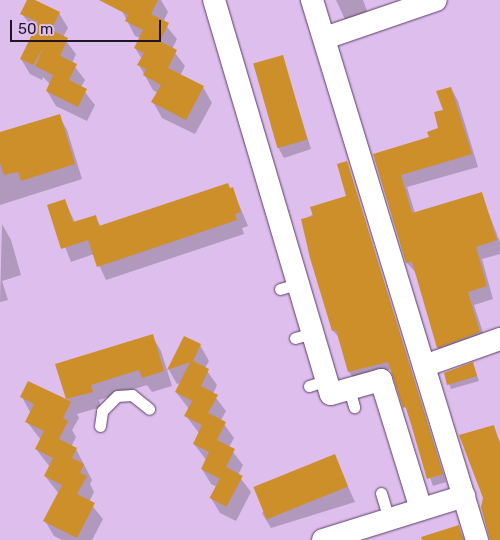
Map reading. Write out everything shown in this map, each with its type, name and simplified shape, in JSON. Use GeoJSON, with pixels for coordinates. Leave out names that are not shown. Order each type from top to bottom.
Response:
{"type":"FeatureCollection","features":[{"type":"Feature","properties":{"kind":"street"},"geometry":{"type":"LineString","coordinates":[[214,0],[289,286],[318,383],[331,394],[352,398],[381,380],[421,509]]}},
{"type":"Feature","properties":{"kind":"street"},"geometry":{"type":"LineString","coordinates":[[312,0],[477,540]]}},
{"type":"Feature","properties":{"kind":"street"},"geometry":{"type":"LineString","coordinates":[[325,38],[436,0]]}},
{"type":"Feature","properties":{"kind":"street"},"geometry":{"type":"LineString","coordinates":[[424,366],[500,339]]}},
{"type":"Feature","properties":{"kind":"street"},"geometry":{"type":"LineString","coordinates":[[322,540],[368,533],[389,519],[464,496]]}},
{"type":"Feature","properties":{"kind":"lane"},"geometry":{"type":"LineString","coordinates":[[100,426],[102,411],[117,396],[132,395],[149,409]]}},
{"type":"Feature","properties":{"kind":"lane"},"geometry":{"type":"LineString","coordinates":[[381,492],[389,519]]}},
{"type":"Feature","properties":{"kind":"building"},"geometry":{"type":"Polygon","coordinates":[[[27,0],[35,0],[60,12],[51,30],[68,38],[60,56],[77,64],[69,80],[87,89],[78,107],[46,91],[53,75],[35,66],[44,47],[33,65],[20,59],[38,22],[20,14],[27,0]]]}},
{"type":"Feature","properties":{"kind":"building"},"geometry":{"type":"Polygon","coordinates":[[[99,0],[158,0],[151,14],[169,23],[160,41],[177,50],[168,68],[204,86],[186,120],[151,102],[161,85],[143,75],[146,69],[137,65],[144,53],[134,48],[143,30],[125,21],[128,15],[99,0]]]}},
{"type":"Feature","properties":{"kind":"building"},"geometry":{"type":"Polygon","coordinates":[[[283,55],[307,140],[277,148],[253,64],[283,55]]]}},
{"type":"Feature","properties":{"kind":"building"},"geometry":{"type":"Polygon","coordinates":[[[451,87],[472,154],[401,175],[412,213],[482,192],[497,240],[476,247],[487,286],[468,292],[480,332],[437,348],[412,262],[406,263],[373,154],[429,137],[427,132],[438,128],[434,112],[443,110],[436,91],[451,87]]]}},
{"type":"Feature","properties":{"kind":"building"},"geometry":{"type":"Polygon","coordinates":[[[60,114],[75,164],[21,181],[18,172],[4,175],[0,163],[0,132],[60,114]]]}},
{"type":"Feature","properties":{"kind":"building"},"geometry":{"type":"Polygon","coordinates":[[[347,161],[443,474],[427,479],[406,407],[403,408],[388,362],[348,372],[336,330],[332,331],[310,258],[301,219],[313,216],[310,207],[346,196],[337,164],[347,161]]]}},
{"type":"Feature","properties":{"kind":"building"},"geometry":{"type":"Polygon","coordinates":[[[228,183],[230,188],[233,187],[241,212],[235,214],[237,220],[97,267],[88,240],[61,249],[47,205],[65,199],[73,222],[96,215],[99,226],[228,183]]]}},
{"type":"Feature","properties":{"kind":"building"},"geometry":{"type":"Polygon","coordinates":[[[153,334],[164,371],[142,378],[139,370],[91,385],[93,392],[66,399],[55,364],[153,334]]]}},
{"type":"Feature","properties":{"kind":"building"},"geometry":{"type":"Polygon","coordinates":[[[184,336],[201,344],[193,361],[209,369],[201,386],[218,395],[208,413],[226,422],[217,440],[235,449],[220,479],[201,469],[209,452],[193,444],[202,425],[184,416],[192,401],[175,392],[190,362],[167,370],[184,336]]]}},
{"type":"Feature","properties":{"kind":"building"},"geometry":{"type":"Polygon","coordinates":[[[473,362],[477,376],[447,385],[444,373],[473,362]]]}},
{"type":"Feature","properties":{"kind":"building"},"geometry":{"type":"Polygon","coordinates":[[[28,381],[71,402],[63,418],[68,421],[59,439],[77,448],[72,458],[84,464],[80,473],[87,476],[77,494],[95,503],[77,538],[43,521],[62,485],[44,476],[53,458],[35,449],[44,431],[25,422],[34,404],[20,397],[28,381]]]}},
{"type":"Feature","properties":{"kind":"building"},"geometry":{"type":"Polygon","coordinates":[[[494,425],[500,445],[500,540],[490,540],[481,507],[483,498],[459,435],[494,425]]]}},
{"type":"Feature","properties":{"kind":"building"},"geometry":{"type":"Polygon","coordinates":[[[335,454],[348,486],[267,519],[253,487],[335,454]]]}},
{"type":"Feature","properties":{"kind":"building"},"geometry":{"type":"Polygon","coordinates":[[[226,467],[243,476],[226,507],[210,498],[226,467]]]}},
{"type":"Feature","properties":{"kind":"building"},"geometry":{"type":"Polygon","coordinates":[[[459,525],[463,540],[422,540],[421,537],[459,525]]]}}]}
